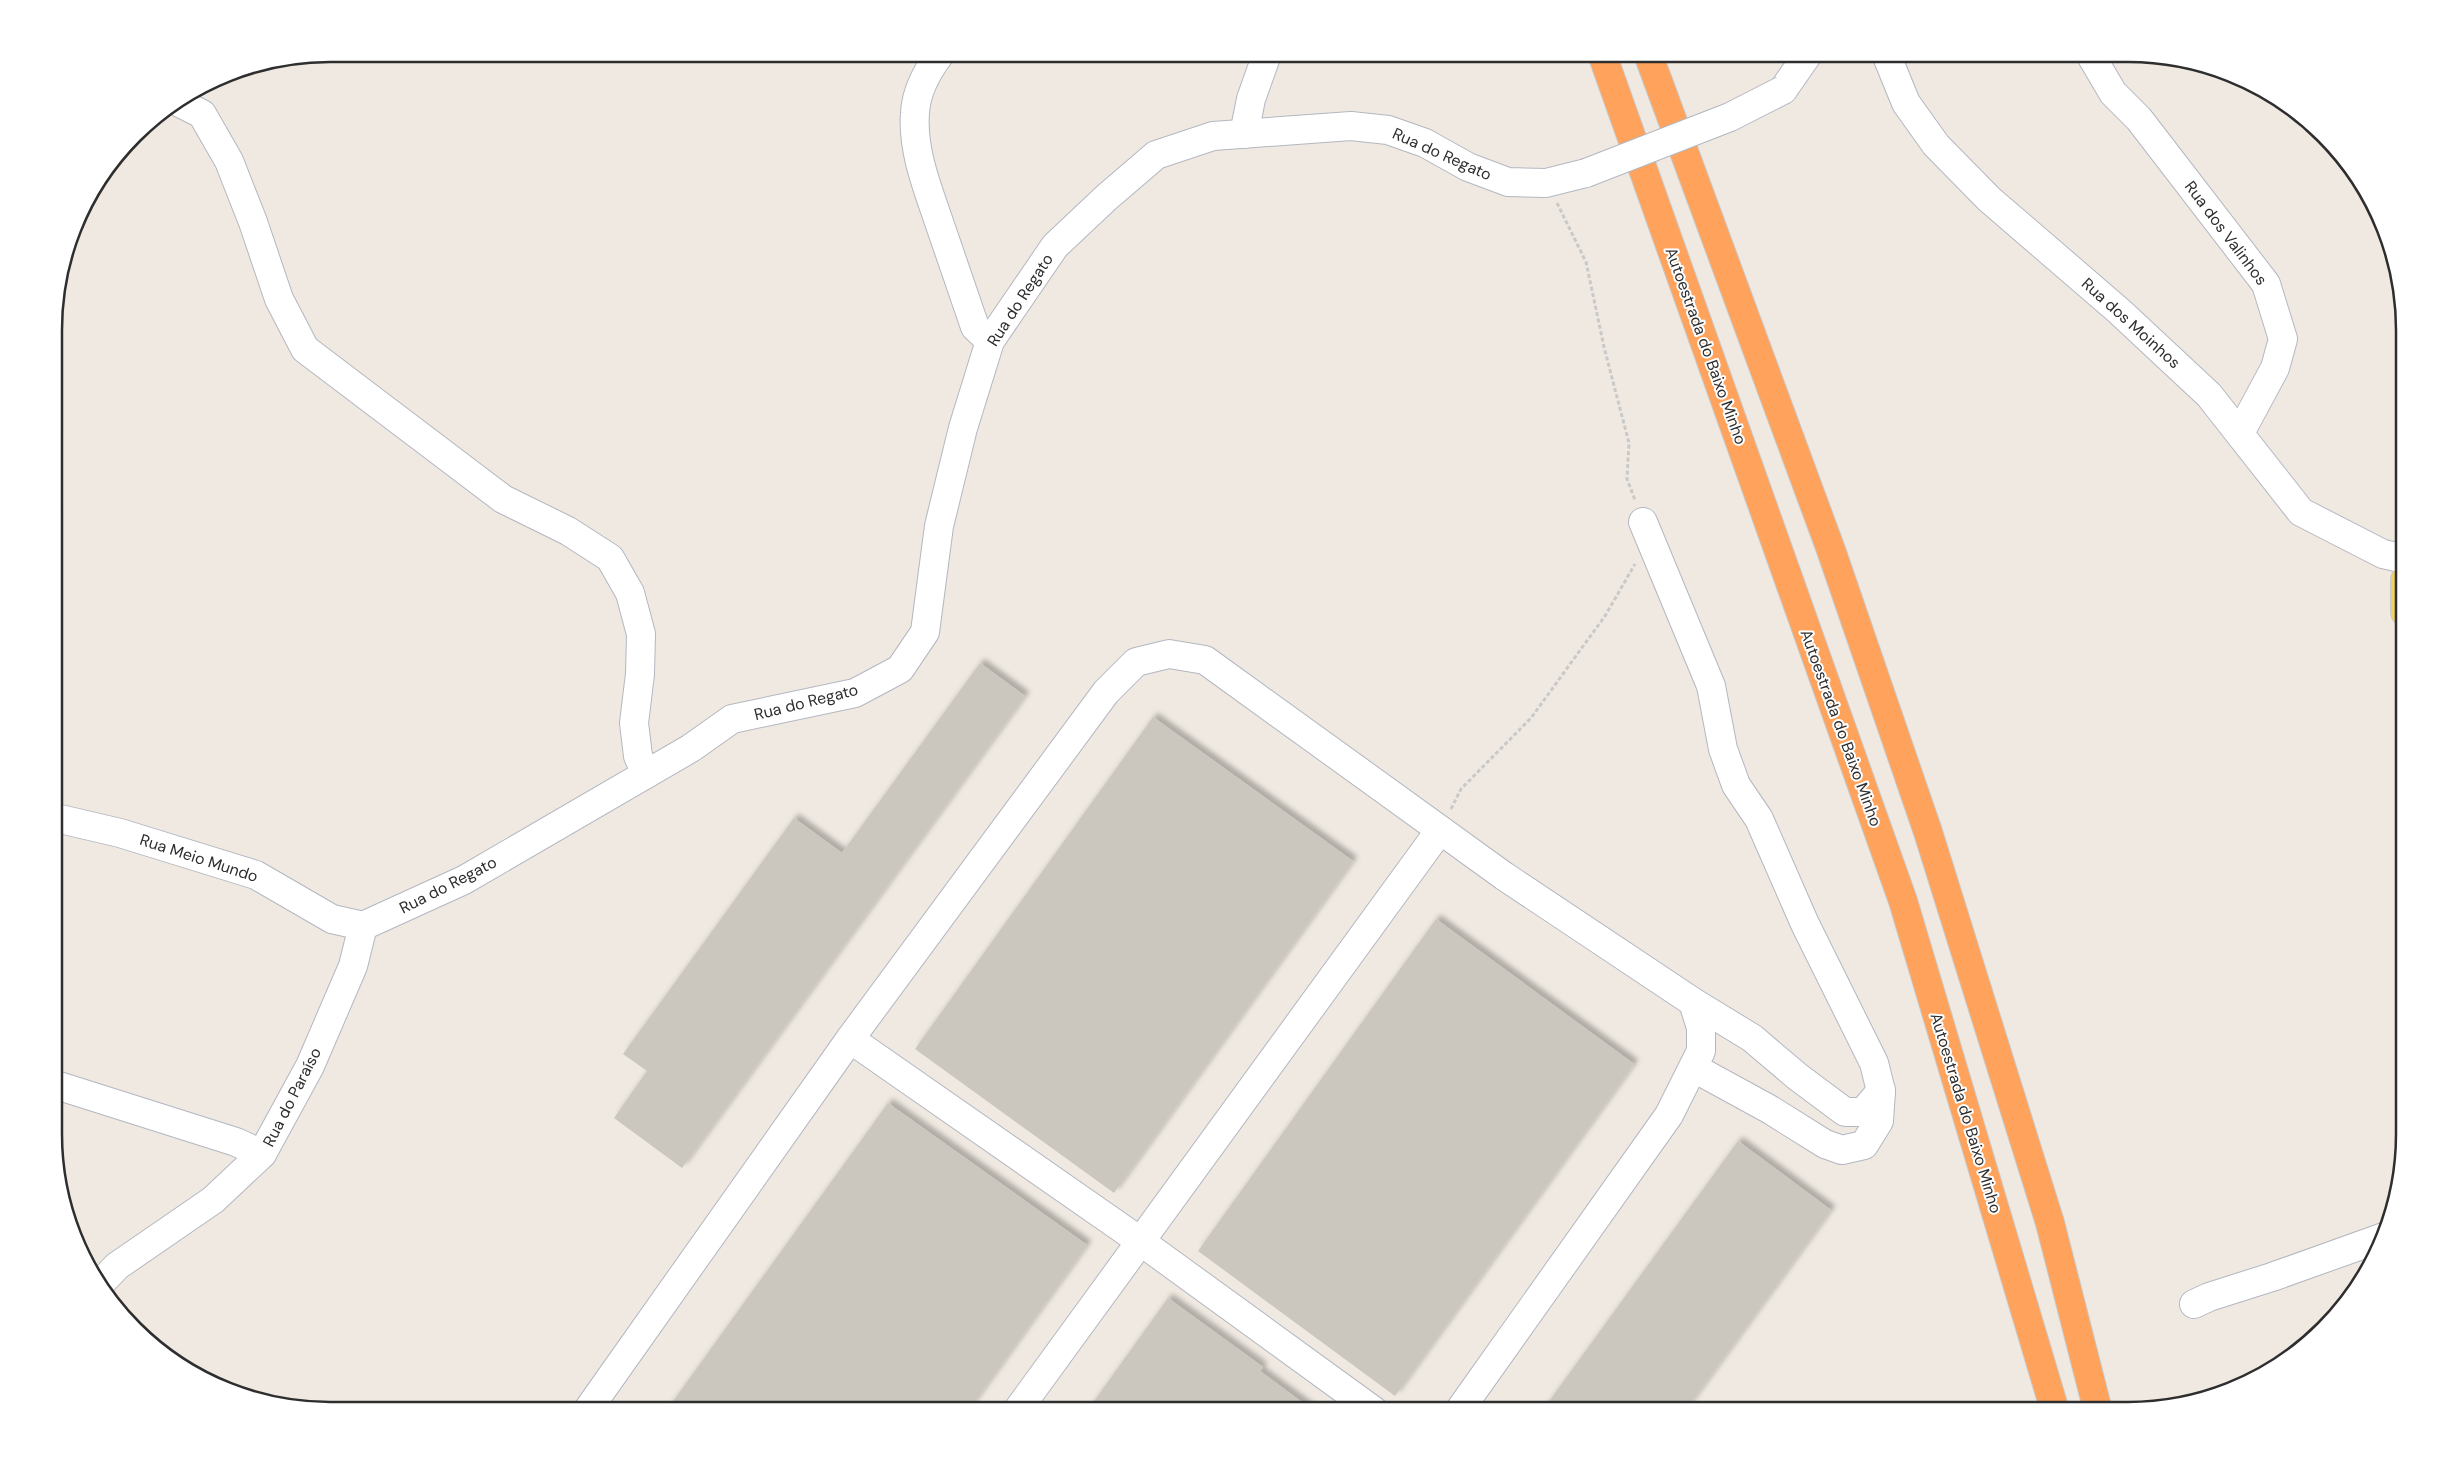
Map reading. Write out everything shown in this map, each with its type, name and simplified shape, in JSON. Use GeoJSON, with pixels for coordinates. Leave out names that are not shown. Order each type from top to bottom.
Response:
{"type":"FeatureCollection","features":[{"type":"Feature","properties":{"kind":"highway","name":"Autoestrada do Baixo Minho"},"geometry":{"type":"LineString","coordinates":[[1605,62],[1903,901],[2052,1402]]}},
{"type":"Feature","properties":{"kind":"highway"},"geometry":{"type":"LineString","coordinates":[[1651,62],[1831,550],[1928,832],[2050,1223],[2096,1402]]}},
{"type":"Feature","properties":{"kind":"street"},"geometry":{"type":"LineString","coordinates":[[934,62],[929,69],[919,95],[915,112],[915,132],[924,177],[975,327],[990,341]]}},
{"type":"Feature","properties":{"kind":"street"},"geometry":{"type":"LineString","coordinates":[[1244,134],[1251,98],[1264,62]]}},
{"type":"Feature","properties":{"kind":"street","name":"Rua do Regato"},"geometry":{"type":"LineString","coordinates":[[363,926],[464,880],[691,748],[732,720],[855,693],[900,669],[926,632],[939,526],[963,428],[990,341],[1055,246],[1107,197],[1156,155],[1213,136],[1351,126],[1388,130],[1425,143],[1468,168],[1508,182],[1546,183],[1586,172],[1730,117],[1783,90],[1802,62]]}},
{"type":"Feature","properties":{"kind":"street","name":"Rua dos Moinhos"},"geometry":{"type":"LineString","coordinates":[[1889,62],[1906,103],[1936,145],[1988,199],[2119,311],[2209,394],[2301,512],[2383,554],[2396,557]]}},
{"type":"Feature","properties":{"kind":"street","name":"Rua dos Valinhos"},"geometry":{"type":"LineString","coordinates":[[2095,62],[2113,93],[2139,118],[2266,284],[2283,339],[2275,368],[2240,433]]}},
{"type":"Feature","properties":{"kind":"street"},"geometry":{"type":"LineString","coordinates":[[185,106],[202,114],[229,161],[253,222],[279,299],[304,350],[503,498],[568,531],[610,558],[630,593],[641,634],[640,674],[634,723],[638,756],[646,774]]}},
{"type":"Feature","properties":{"kind":"street"},"geometry":{"type":"LineString","coordinates":[[1643,522],[1711,686],[1723,749],[1736,785],[1759,819],[1805,924],[1874,1063],[1881,1091],[1879,1121],[1864,1145],[1842,1150],[1825,1144],[1770,1109],[1694,1068]]}},
{"type":"Feature","properties":{"kind":"street"},"geometry":{"type":"LineString","coordinates":[[593,1402],[850,1039],[1106,692],[1136,662],[1170,654],[1205,660],[1504,876],[1693,1002],[1752,1038],[1798,1077],[1845,1112],[1863,1112],[1881,1091]]}},
{"type":"Feature","properties":{"kind":"street","name":"Rua Meio Mundo"},"geometry":{"type":"LineString","coordinates":[[62,819],[120,833],[256,875],[332,919],[363,926]]}},
{"type":"Feature","properties":{"kind":"street"},"geometry":{"type":"LineString","coordinates":[[1024,1402],[1440,830]]}},
{"type":"Feature","properties":{"kind":"street","name":"Rua do Paraíso"},"geometry":{"type":"LineString","coordinates":[[105,1279],[117,1266],[214,1200],[262,1154],[310,1066],[353,966],[363,926]]}},
{"type":"Feature","properties":{"kind":"street"},"geometry":{"type":"LineString","coordinates":[[1465,1402],[1669,1115],[1701,1051],[1701,1028],[1693,1002]]}},
{"type":"Feature","properties":{"kind":"street"},"geometry":{"type":"LineString","coordinates":[[850,1039],[1140,1241],[1362,1402]]}},
{"type":"Feature","properties":{"kind":"street"},"geometry":{"type":"LineString","coordinates":[[62,1087],[236,1142],[262,1154]]}},
{"type":"Feature","properties":{"kind":"street"},"geometry":{"type":"LineString","coordinates":[[2194,1304],[2209,1297],[2375,1240]]}},
{"type":"Feature","properties":{"kind":"path"},"geometry":{"type":"LineString","coordinates":[[1546,183],[1586,262],[1604,347],[1629,443],[1627,479],[1643,522]]}},
{"type":"Feature","properties":{"kind":"path"},"geometry":{"type":"LineString","coordinates":[[1440,830],[1460,790],[1537,710],[1605,616],[1640,555]]}},
{"type":"Feature","properties":{"kind":"building"},"geometry":{"type":"Polygon","coordinates":[[[980,663],[1025,696],[682,1168],[614,1118],[647,1071],[623,1054],[794,818],[842,853],[980,663]]]}},
{"type":"Feature","properties":{"kind":"building"},"geometry":{"type":"Polygon","coordinates":[[[1153,717],[1353,861],[1114,1193],[915,1049],[1153,717]]]}},
{"type":"Feature","properties":{"kind":"building"},"geometry":{"type":"Polygon","coordinates":[[[1436,919],[1634,1064],[1395,1396],[1198,1251],[1436,919]]]}},
{"type":"Feature","properties":{"kind":"building"},"geometry":{"type":"Polygon","coordinates":[[[888,1103],[1087,1245],[974,1402],[672,1402],[888,1103]]]}},
{"type":"Feature","properties":{"kind":"building"},"geometry":{"type":"Polygon","coordinates":[[[1738,1141],[1831,1210],[1692,1402],[1549,1402],[1738,1141]]]}},
{"type":"Feature","properties":{"kind":"building"},"geometry":{"type":"Polygon","coordinates":[[[1168,1298],[1263,1367],[1260,1371],[1302,1402],[1093,1402],[1168,1298]]]}}]}
